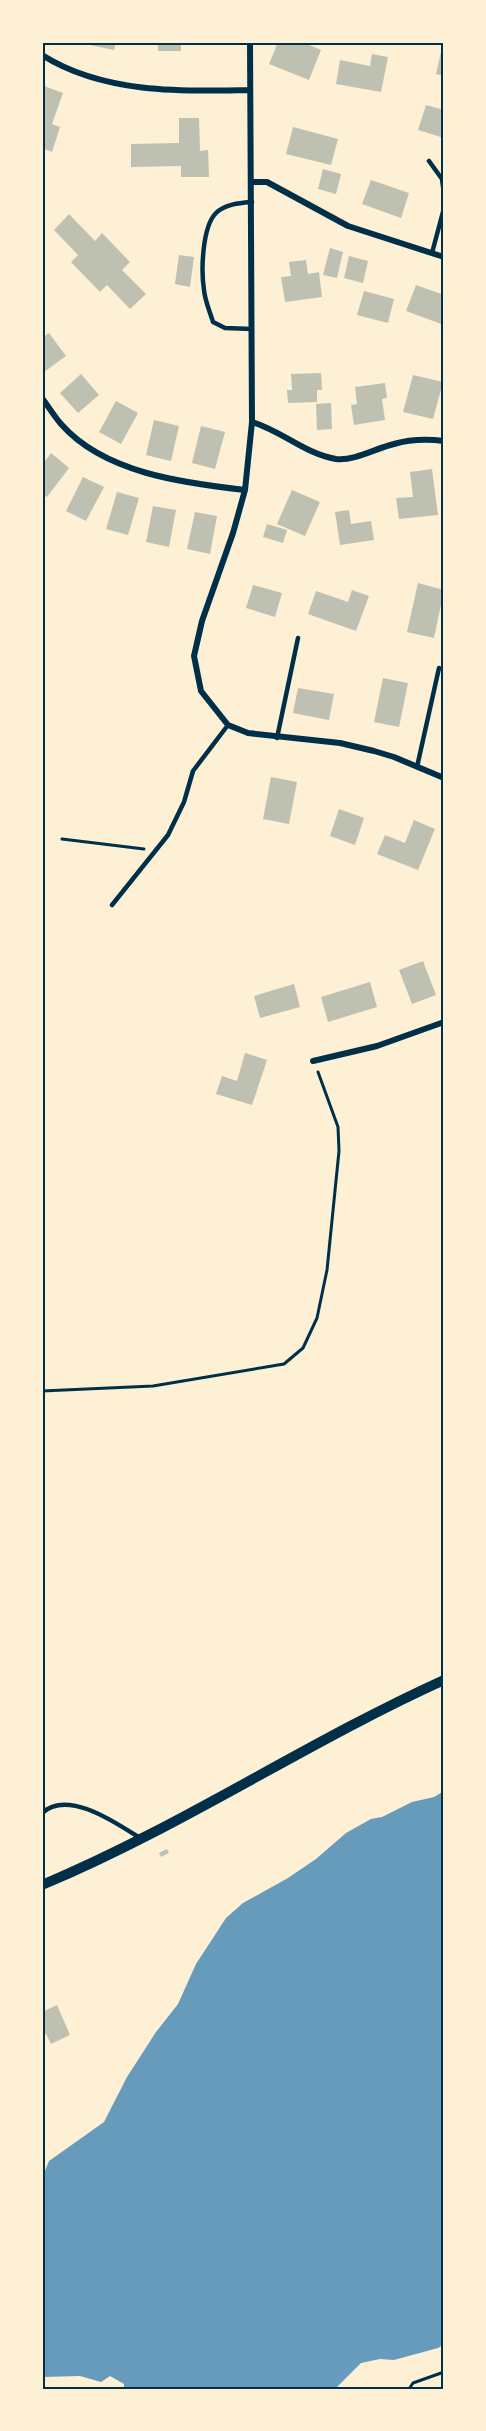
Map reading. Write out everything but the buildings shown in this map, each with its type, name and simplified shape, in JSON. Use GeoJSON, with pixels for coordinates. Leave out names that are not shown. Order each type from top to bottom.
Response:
{"type":"FeatureCollection","features":[{"type":"Feature","properties":{"kind":"street"},"geometry":{"type":"LineString","coordinates":[[250,42],[252,422],[245,490],[233,533],[202,621],[195,656],[201,691],[228,725],[248,733],[340,744],[394,757],[444,778]]}},
{"type":"Feature","properties":{"kind":"street"},"geometry":{"type":"LineString","coordinates":[[42,55],[89,76],[135,87],[249,90]]}},
{"type":"Feature","properties":{"kind":"street"},"geometry":{"type":"LineString","coordinates":[[252,182],[267,182],[348,226],[444,257]]}},
{"type":"Feature","properties":{"kind":"street"},"geometry":{"type":"LineString","coordinates":[[42,398],[62,425],[84,444],[109,458],[163,477],[245,490]]}},
{"type":"Feature","properties":{"kind":"street"},"geometry":{"type":"LineString","coordinates":[[252,422],[267,427],[301,447],[338,459],[422,439],[444,441]]}},
{"type":"Feature","properties":{"kind":"street"},"geometry":{"type":"LineString","coordinates":[[313,1061],[377,1046],[444,1022]]}},
{"type":"Feature","properties":{"kind":"street"},"geometry":{"type":"LineString","coordinates":[[43,1881],[140,1838],[444,1680]]}},
{"type":"Feature","properties":{"kind":"lane"},"geometry":{"type":"LineString","coordinates":[[429,160],[442,179],[444,194]]}},
{"type":"Feature","properties":{"kind":"lane"},"geometry":{"type":"LineString","coordinates":[[252,202],[233,204],[217,211],[209,223],[204,242],[203,290],[213,322],[225,328],[252,329]]}},
{"type":"Feature","properties":{"kind":"lane"},"geometry":{"type":"LineString","coordinates":[[432,253],[444,208]]}},
{"type":"Feature","properties":{"kind":"lane"},"geometry":{"type":"LineString","coordinates":[[277,738],[298,638]]}},
{"type":"Feature","properties":{"kind":"lane"},"geometry":{"type":"LineString","coordinates":[[417,767],[439,668]]}},
{"type":"Feature","properties":{"kind":"lane"},"geometry":{"type":"LineString","coordinates":[[112,904],[158,850],[177,820],[193,771],[228,725]]}},
{"type":"Feature","properties":{"kind":"lane"},"geometry":{"type":"LineString","coordinates":[[42,1812],[55,1805],[70,1804],[108,1818],[140,1838]]}},
{"type":"Feature","properties":{"kind":"path"},"geometry":{"type":"LineString","coordinates":[[62,839],[158,850]]}},
{"type":"Feature","properties":{"kind":"path"},"geometry":{"type":"LineString","coordinates":[[42,1391],[153,1386],[186,1381],[284,1364],[303,1348],[317,1318],[327,1270],[339,1151],[338,1127],[313,1061]]}},
{"type":"Feature","properties":{"kind":"path"},"geometry":{"type":"LineString","coordinates":[[409,2389],[413,2383],[444,2372]]}},
{"type":"Feature","properties":{"kind":"water"},"geometry":{"type":"Polygon","coordinates":[[[444,1791],[444,2344],[438,2348],[394,2360],[380,2359],[361,2363],[335,2389],[124,2389],[124,2384],[110,2376],[101,2382],[80,2376],[42,2377],[42,2178],[49,2161],[104,2122],[127,2077],[156,2032],[178,2004],[196,1964],[226,1918],[243,1903],[288,1878],[316,1859],[346,1833],[371,1819],[382,1817],[412,1802],[434,1797],[444,1791]]]}}]}
